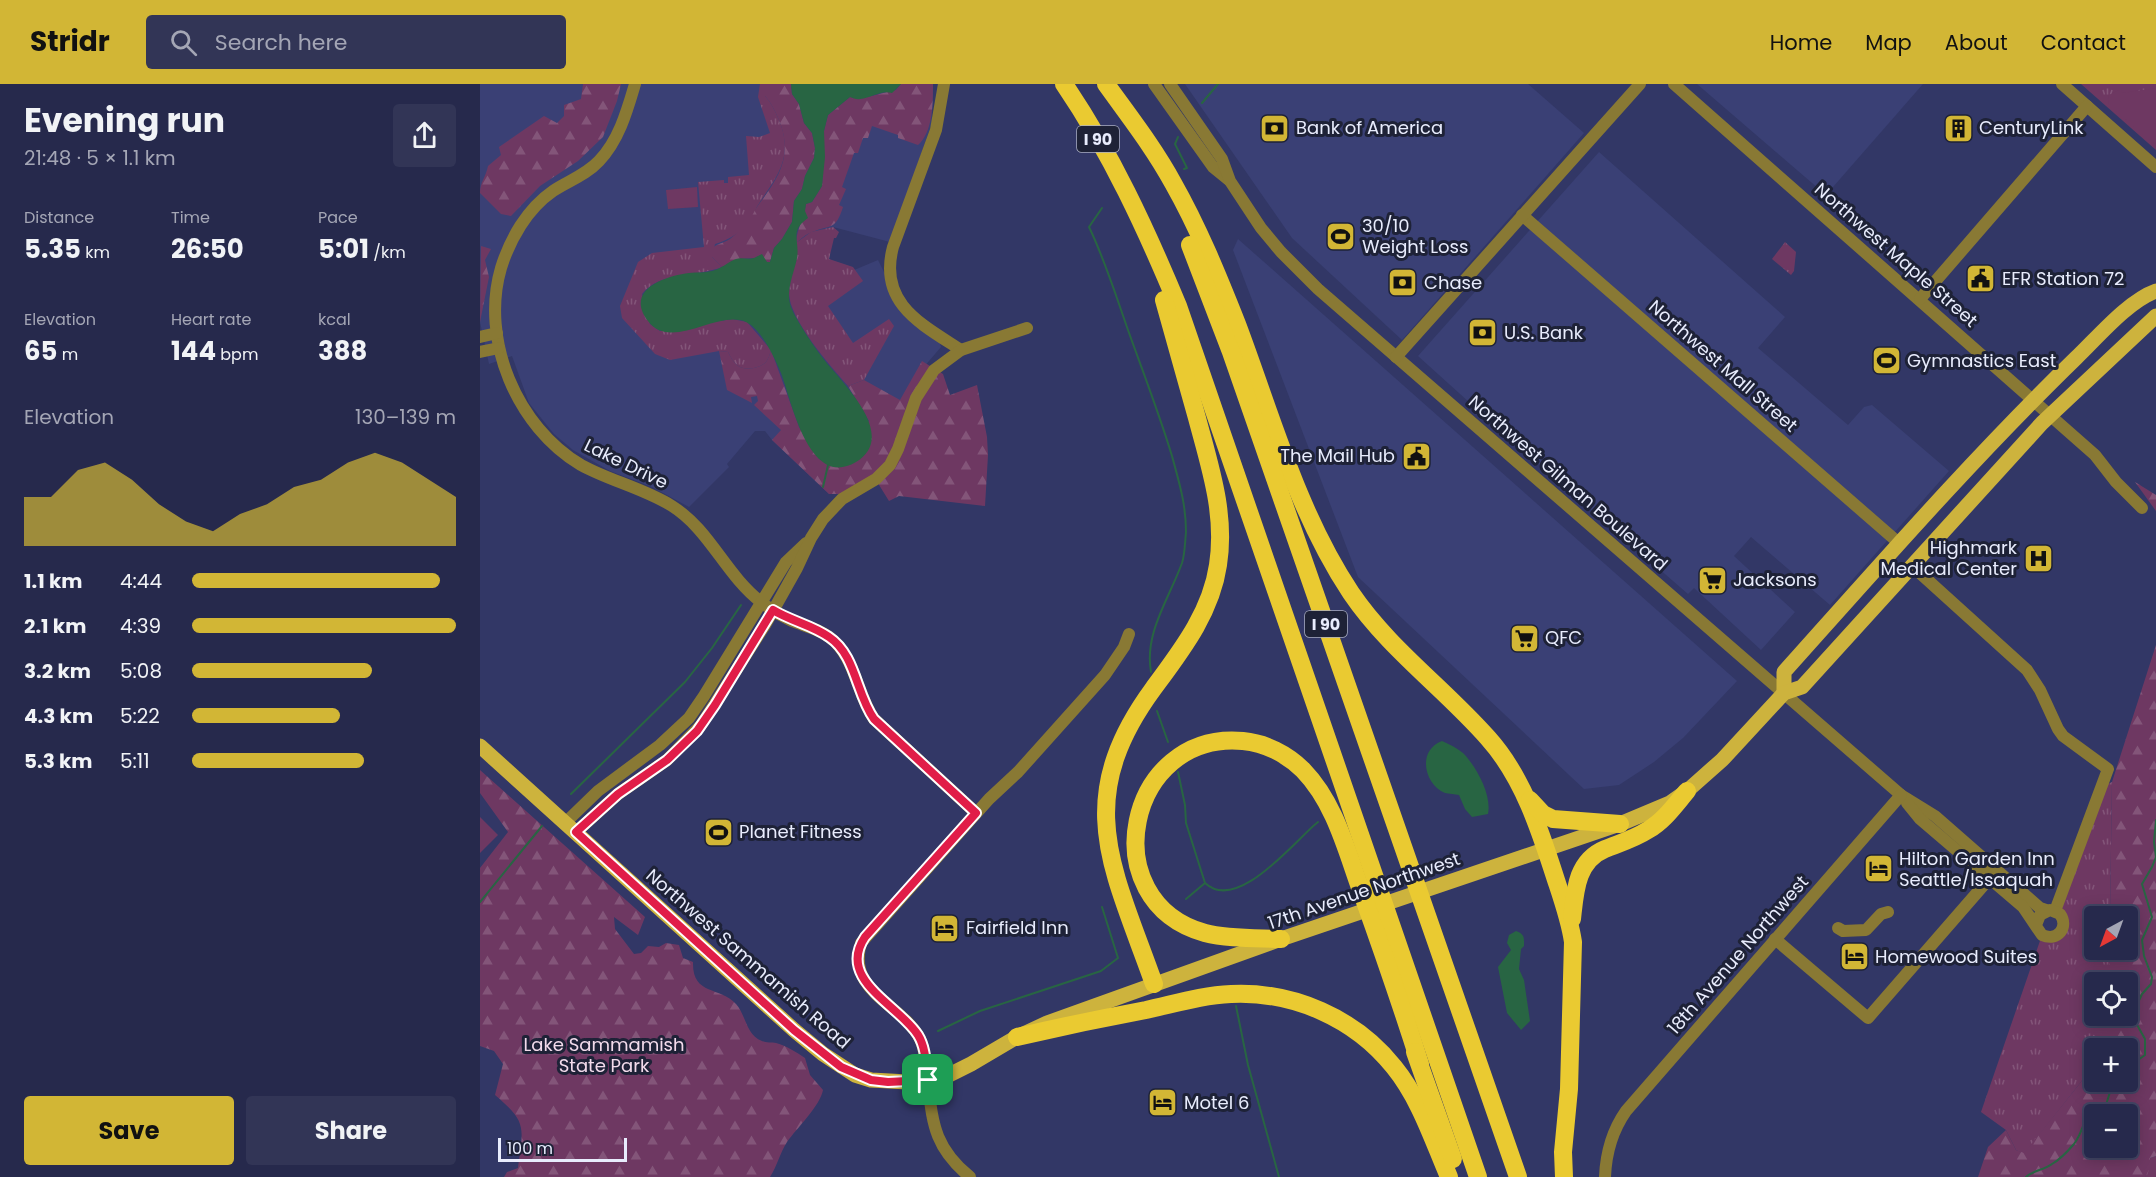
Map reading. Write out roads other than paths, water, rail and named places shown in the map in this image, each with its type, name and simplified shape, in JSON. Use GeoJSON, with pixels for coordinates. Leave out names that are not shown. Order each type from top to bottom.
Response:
{"type":"FeatureCollection","features":[{"type":"Feature","properties":{"kind":"highway","name":"I 90"},"geometry":{"type":"LineString","coordinates":[[1064,84],[1101,143],[1129,196],[1178,306],[1478,1177]]}},
{"type":"Feature","properties":{"kind":"highway","name":"I 90"},"geometry":{"type":"LineString","coordinates":[[1105,84],[1157,175],[1214,303],[1518,1177]]}},
{"type":"Feature","properties":{"kind":"highway"},"geometry":{"type":"LineString","coordinates":[[1105,84],[1173,182],[1207,253],[1236,323],[1295,483],[1323,545],[1353,596],[1396,647],[1490,740],[1514,774],[1525,795],[1571,927]]}},
{"type":"Feature","properties":{"kind":"highway"},"geometry":{"type":"LineString","coordinates":[[1129,196],[1164,301],[1189,388],[1218,500],[1221,525],[1218,567],[1209,598],[1183,649],[1128,727],[1119,746],[1107,792],[1105,818],[1108,849],[1154,984]]}},
{"type":"Feature","properties":{"kind":"highway"},"geometry":{"type":"LineString","coordinates":[[1281,939],[1206,934],[1174,918],[1160,906],[1141,877],[1135,848],[1138,818],[1150,786],[1184,753],[1214,742],[1231,740],[1267,746],[1303,770],[1328,803],[1400,1000],[1460,1177]]}},
{"type":"Feature","properties":{"kind":"highway"},"geometry":{"type":"LineString","coordinates":[[1564,1177],[1563,1152],[1569,1089],[1574,967],[1571,927],[1578,880],[1587,861],[1598,852],[1650,830],[1662,820],[1687,791]]}},
{"type":"Feature","properties":{"kind":"highway"},"geometry":{"type":"LineString","coordinates":[[1525,795],[1543,814],[1554,819],[1620,824]]}},
{"type":"Feature","properties":{"kind":"highway"},"geometry":{"type":"LineString","coordinates":[[1017,1037],[1193,999],[1229,994],[1252,994],[1299,1002],[1331,1016],[1361,1034],[1394,1067],[1418,1106],[1449,1177]]}},
{"type":"Feature","properties":{"kind":"main road"},"geometry":{"type":"LineString","coordinates":[[1784,693],[1784,672],[1900,544],[2034,400],[2144,296],[2156,291]]}},
{"type":"Feature","properties":{"kind":"main road","name":"17th Avenue Northwest"},"geometry":{"type":"LineString","coordinates":[[928,1080],[957,1071],[1047,1023],[1281,939],[1620,824],[1670,803],[1722,760],[1784,693],[1803,687],[2050,415],[2156,316]]}},
{"type":"Feature","properties":{"kind":"main road","name":"Northwest Sammamish Road"},"geometry":{"type":"LineString","coordinates":[[480,746],[794,1030],[841,1067],[871,1080],[888,1082],[928,1080]]}},
{"type":"Feature","properties":{"kind":"street","name":"Lake Drive"},"geometry":{"type":"LineString","coordinates":[[635,84],[623,123],[604,155],[588,171],[544,198],[527,216],[503,261],[497,284],[495,307],[497,333],[507,375],[521,405],[537,427],[553,443],[582,465],[646,492],[680,511],[703,533],[733,575],[762,602],[792,621],[821,632],[835,642],[845,655],[867,708],[874,719],[976,813]]}},
{"type":"Feature","properties":{"kind":"street"},"geometry":{"type":"LineString","coordinates":[[944,84],[936,130],[893,247],[890,277],[896,294],[912,316],[961,350]]}},
{"type":"Feature","properties":{"kind":"street","name":"Northwest Gilman Boulevard"},"geometry":{"type":"LineString","coordinates":[[1154,84],[1213,167],[1230,181]]}},
{"type":"Feature","properties":{"kind":"street","name":"Northwest Gilman Boulevard"},"geometry":{"type":"LineString","coordinates":[[1170,84],[1222,159],[1230,181],[1261,228],[1318,289],[1901,795],[1935,816],[2040,908],[2050,911]]}},
{"type":"Feature","properties":{"kind":"street"},"geometry":{"type":"LineString","coordinates":[[1396,357],[1640,84]]}},
{"type":"Feature","properties":{"kind":"street","name":"Northwest Maple Street"},"geometry":{"type":"LineString","coordinates":[[1674,84],[2096,455],[2116,482],[2142,508]]}},
{"type":"Feature","properties":{"kind":"street"},"geometry":{"type":"LineString","coordinates":[[2062,84],[2156,167]]}},
{"type":"Feature","properties":{"kind":"street"},"geometry":{"type":"LineString","coordinates":[[1920,299],[2087,106]]}},
{"type":"Feature","properties":{"kind":"street","name":"Northwest Mall Street"},"geometry":{"type":"LineString","coordinates":[[1522,215],[1900,544]]}},
{"type":"Feature","properties":{"kind":"street"},"geometry":{"type":"LineString","coordinates":[[571,827],[667,760],[697,731],[773,610],[823,519],[842,499],[885,471],[898,449],[916,398],[925,382],[940,364],[961,350],[1027,328]]}},
{"type":"Feature","properties":{"kind":"street"},"geometry":{"type":"LineString","coordinates":[[480,336],[497,333]]}},
{"type":"Feature","properties":{"kind":"street"},"geometry":{"type":"LineString","coordinates":[[480,352],[499,348]]}},
{"type":"Feature","properties":{"kind":"street"},"geometry":{"type":"LineString","coordinates":[[571,827],[598,791],[660,745],[689,718],[786,562],[811,538]]}},
{"type":"Feature","properties":{"kind":"street"},"geometry":{"type":"LineString","coordinates":[[1911,566],[2026,670],[2040,690],[2063,736],[2108,769],[2050,911],[2038,918],[2036,925],[2039,932],[2047,937],[2058,935],[2064,923],[2061,916],[2050,911]]}},
{"type":"Feature","properties":{"kind":"street"},"geometry":{"type":"LineString","coordinates":[[970,1177],[951,1160],[937,1136],[932,1119],[921,1041],[912,1026],[865,983],[860,972],[859,950],[865,937],[976,813],[1018,772],[1105,675],[1130,634]]}},
{"type":"Feature","properties":{"kind":"street","name":"Northwest Gilman Boulevard"},"geometry":{"type":"LineString","coordinates":[[1901,795],[1920,819],[2023,907],[2036,925]]}},
{"type":"Feature","properties":{"kind":"street","name":"18th Avenue Northwest"},"geometry":{"type":"LineString","coordinates":[[1605,1177],[1614,1130],[1626,1111],[1901,795]]}},
{"type":"Feature","properties":{"kind":"street"},"geometry":{"type":"LineString","coordinates":[[1775,939],[1868,1018],[1989,879]]}},
{"type":"Feature","properties":{"kind":"street"},"geometry":{"type":"LineString","coordinates":[[1838,927],[1843,931],[1866,930],[1881,914],[1888,912]]}},
{"type":"Feature","properties":{"kind":"waterway"},"geometry":{"type":"LineString","coordinates":[[1202,103],[1218,84]]}},
{"type":"Feature","properties":{"kind":"waterway"},"geometry":{"type":"LineString","coordinates":[[1178,137],[1175,144],[1187,168],[1184,169]]}},
{"type":"Feature","properties":{"kind":"waterway"},"geometry":{"type":"LineString","coordinates":[[1102,208],[1089,227],[1162,424],[1182,493],[1185,512],[1186,532],[1183,559],[1154,630],[1151,644],[1151,672]]}},
{"type":"Feature","properties":{"kind":"waterway"},"geometry":{"type":"LineString","coordinates":[[823,487],[828,465]]}},
{"type":"Feature","properties":{"kind":"waterway"},"geometry":{"type":"LineString","coordinates":[[571,794],[685,682],[712,648],[741,605]]}},
{"type":"Feature","properties":{"kind":"waterway"},"geometry":{"type":"LineString","coordinates":[[1157,711],[1168,742]]}},
{"type":"Feature","properties":{"kind":"waterway"},"geometry":{"type":"LineString","coordinates":[[1178,772],[1185,805],[1186,823],[1205,883],[1218,890],[1233,889],[1249,882],[1281,857],[1318,822]]}},
{"type":"Feature","properties":{"kind":"waterway"},"geometry":{"type":"LineString","coordinates":[[2138,1060],[2145,1055],[2145,1039],[2136,1023],[2136,1007],[2142,994],[2151,984],[2152,977],[2144,956],[2142,940],[2152,917],[2142,884],[2156,857],[2154,842],[2156,820]]}},
{"type":"Feature","properties":{"kind":"waterway"},"geometry":{"type":"LineString","coordinates":[[480,902],[542,826]]}},
{"type":"Feature","properties":{"kind":"waterway"},"geometry":{"type":"LineString","coordinates":[[1186,899],[1205,883]]}},
{"type":"Feature","properties":{"kind":"waterway"},"geometry":{"type":"LineString","coordinates":[[938,1031],[980,1011],[1101,971],[1118,958],[1102,907]]}},
{"type":"Feature","properties":{"kind":"waterway"},"geometry":{"type":"LineString","coordinates":[[1236,1006],[1248,1065],[1279,1177]]}},
{"type":"Feature","properties":{"kind":"waterway"},"geometry":{"type":"LineString","coordinates":[[2026,1177],[2046,1168],[2072,1147],[2087,1117],[2106,1105],[2110,1092]]}},
{"type":"Feature","properties":{"kind":"place","name":"Bank of America"},"geometry":{"type":"Point","coordinates":[1275,128]}},
{"type":"Feature","properties":{"kind":"place","name":"CenturyLink"},"geometry":{"type":"Point","coordinates":[1958,128]}},
{"type":"Feature","properties":{"kind":"place","name":"30/10 Weight Loss"},"geometry":{"type":"Point","coordinates":[1341,236]}},
{"type":"Feature","properties":{"kind":"place","name":"EFR Station 72"},"geometry":{"type":"Point","coordinates":[1981,279]}},
{"type":"Feature","properties":{"kind":"place","name":"Chase"},"geometry":{"type":"Point","coordinates":[1403,283]}},
{"type":"Feature","properties":{"kind":"place","name":"U.S. Bank"},"geometry":{"type":"Point","coordinates":[1483,333]}},
{"type":"Feature","properties":{"kind":"place","name":"Gymnastics East"},"geometry":{"type":"Point","coordinates":[1886,361]}},
{"type":"Feature","properties":{"kind":"place","name":"The Mail Hub"},"geometry":{"type":"Point","coordinates":[1416,456]}},
{"type":"Feature","properties":{"kind":"place","name":"Highmark Medical Center"},"geometry":{"type":"Point","coordinates":[2038,558]}},
{"type":"Feature","properties":{"kind":"place","name":"Jacksons"},"geometry":{"type":"Point","coordinates":[1712,580]}},
{"type":"Feature","properties":{"kind":"place","name":"QFC"},"geometry":{"type":"Point","coordinates":[1524,638]}},
{"type":"Feature","properties":{"kind":"place","name":"Planet Fitness"},"geometry":{"type":"Point","coordinates":[718,832]}},
{"type":"Feature","properties":{"kind":"place","name":"Hilton Garden Inn Seattle/Issaquah"},"geometry":{"type":"Point","coordinates":[1878,869]}},
{"type":"Feature","properties":{"kind":"place","name":"Fairfield Inn"},"geometry":{"type":"Point","coordinates":[945,928]}},
{"type":"Feature","properties":{"kind":"place","name":"Homewood Suites"},"geometry":{"type":"Point","coordinates":[1854,957]}},
{"type":"Feature","properties":{"kind":"place","name":"Motel 6"},"geometry":{"type":"Point","coordinates":[1163,1103]}},
{"type":"Feature","properties":{"kind":"park label","name":"Lake Sammamish State Park"},"geometry":{"type":"Point","coordinates":[604,1055]}}]}
